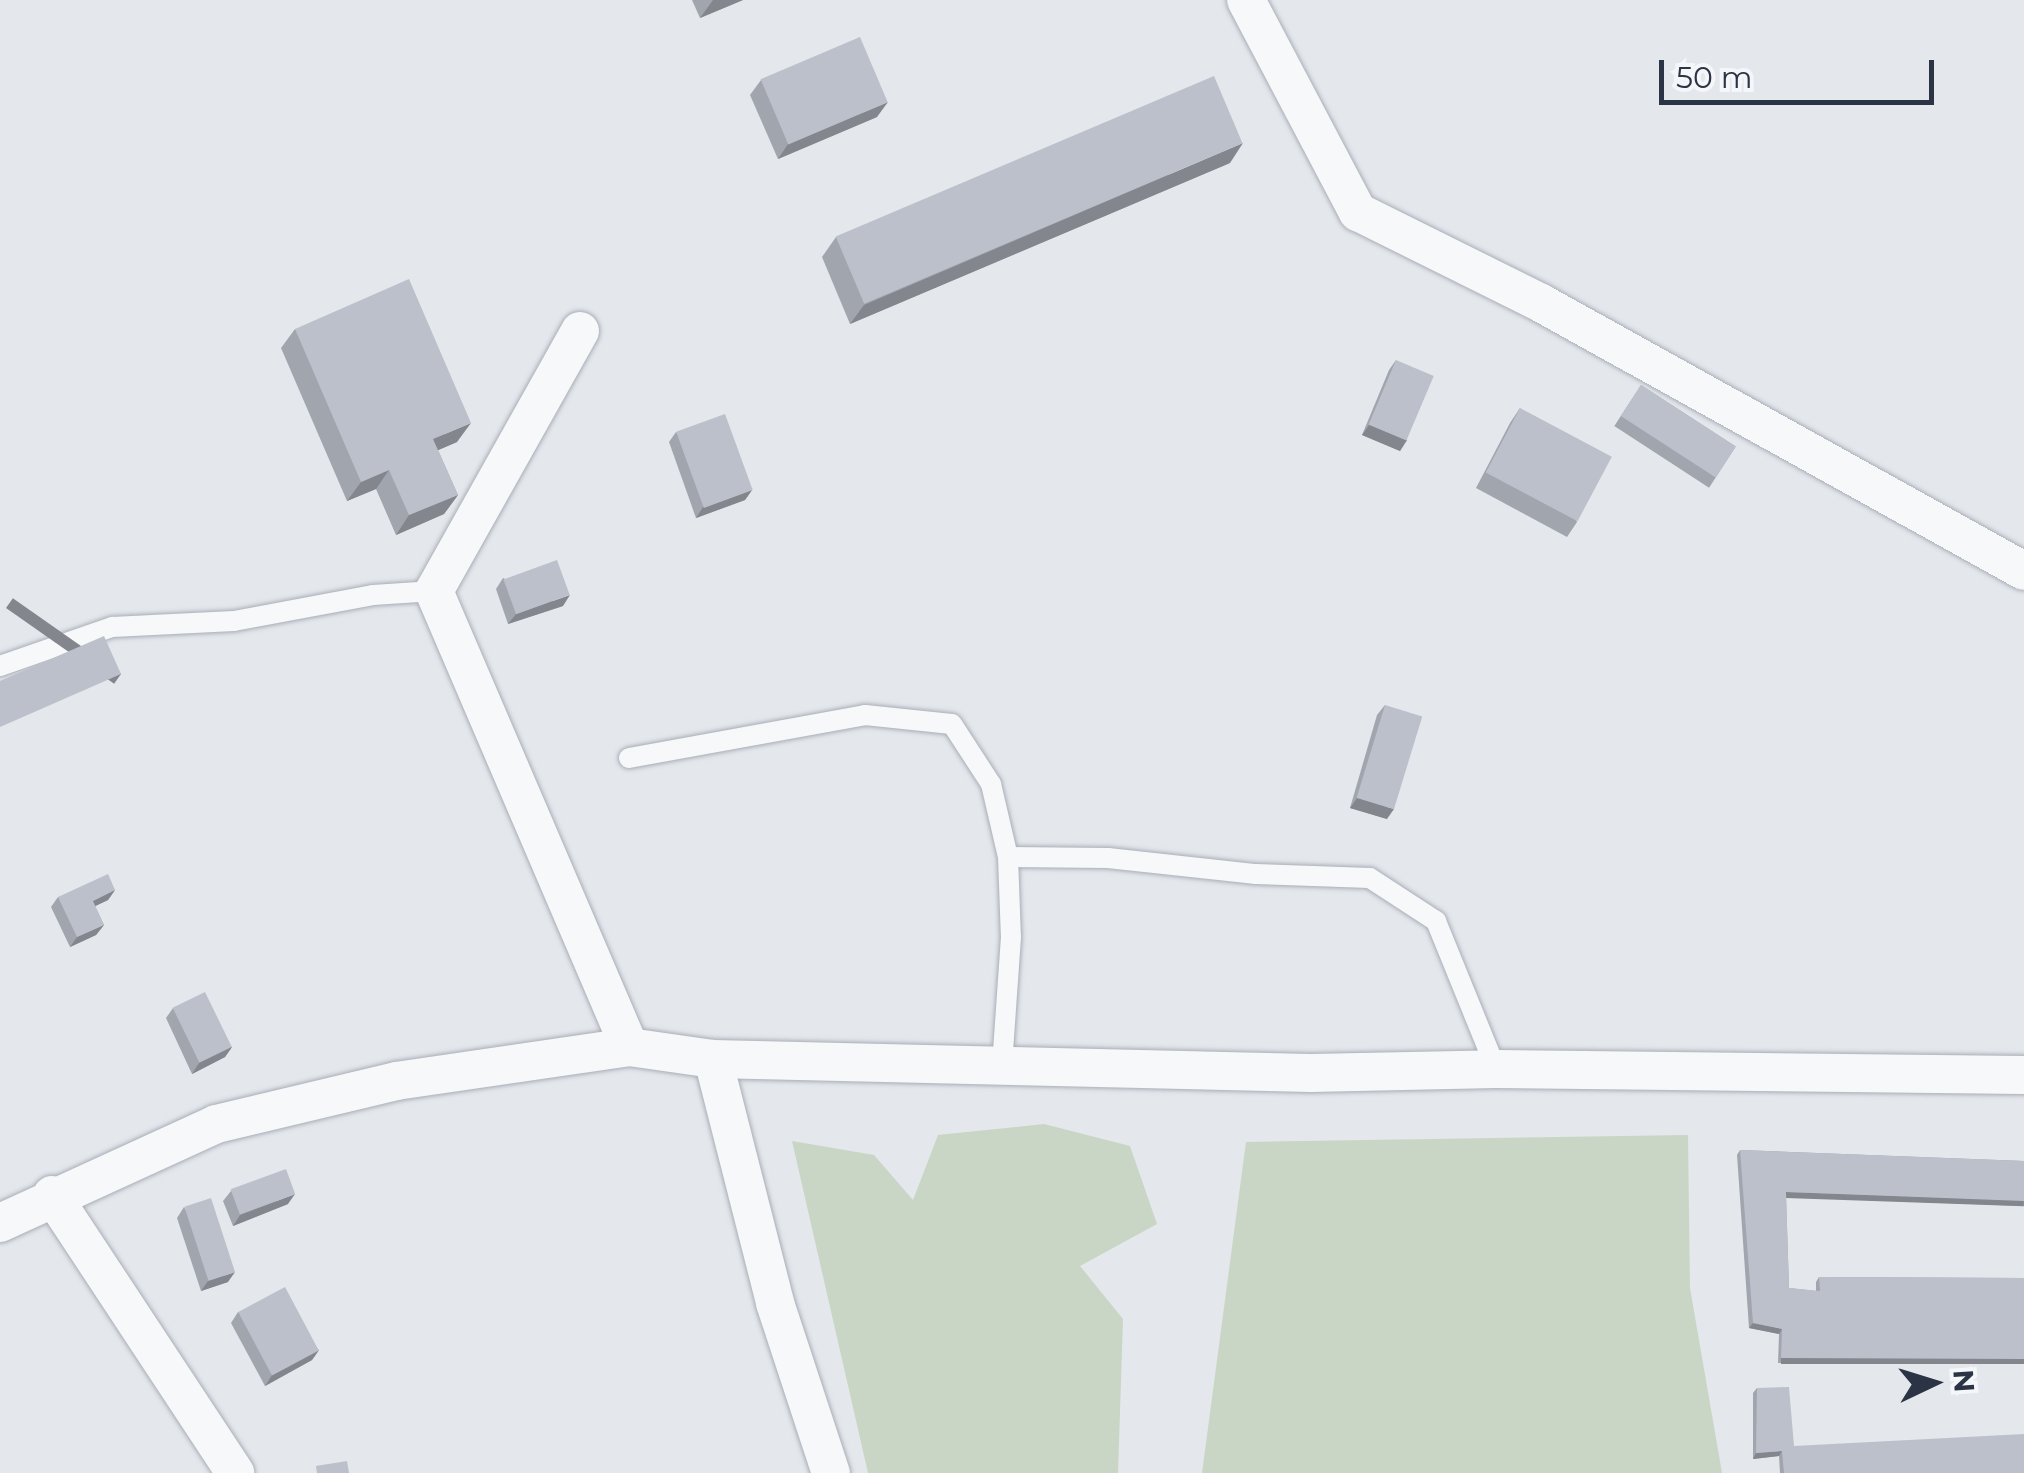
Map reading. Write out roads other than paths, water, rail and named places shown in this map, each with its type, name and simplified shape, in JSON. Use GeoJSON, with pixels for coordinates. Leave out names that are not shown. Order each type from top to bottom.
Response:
{"type":"FeatureCollection","features":[{"type":"Feature","properties":{"kind":"street"},"geometry":{"type":"LineString","coordinates":[[1246,0],[1358,212],[1627,350],[2024,571]]}},
{"type":"Feature","properties":{"kind":"street"},"geometry":{"type":"LineString","coordinates":[[580,331],[434,591],[628,1047]]}},
{"type":"Feature","properties":{"kind":"street"},"geometry":{"type":"LineString","coordinates":[[0,1222],[52,1195],[216,1124],[396,1082],[628,1047],[713,1058],[1311,1074],[1496,1069],[2024,1075]]}},
{"type":"Feature","properties":{"kind":"street"},"geometry":{"type":"LineString","coordinates":[[713,1058],[775,1303],[831,1473]]}},
{"type":"Feature","properties":{"kind":"street"},"geometry":{"type":"LineString","coordinates":[[52,1195],[235,1473]]}},
{"type":"Feature","properties":{"kind":"lane"},"geometry":{"type":"LineString","coordinates":[[0,666],[112,628],[234,621],[373,595],[434,591]]}},
{"type":"Feature","properties":{"kind":"lane"},"geometry":{"type":"LineString","coordinates":[[629,758],[865,716],[952,724],[991,784],[1008,858],[1011,937],[1002,1066]]}},
{"type":"Feature","properties":{"kind":"lane"},"geometry":{"type":"LineString","coordinates":[[1008,858],[1108,858],[1256,874],[1370,878],[1436,921],[1496,1069]]}}]}
